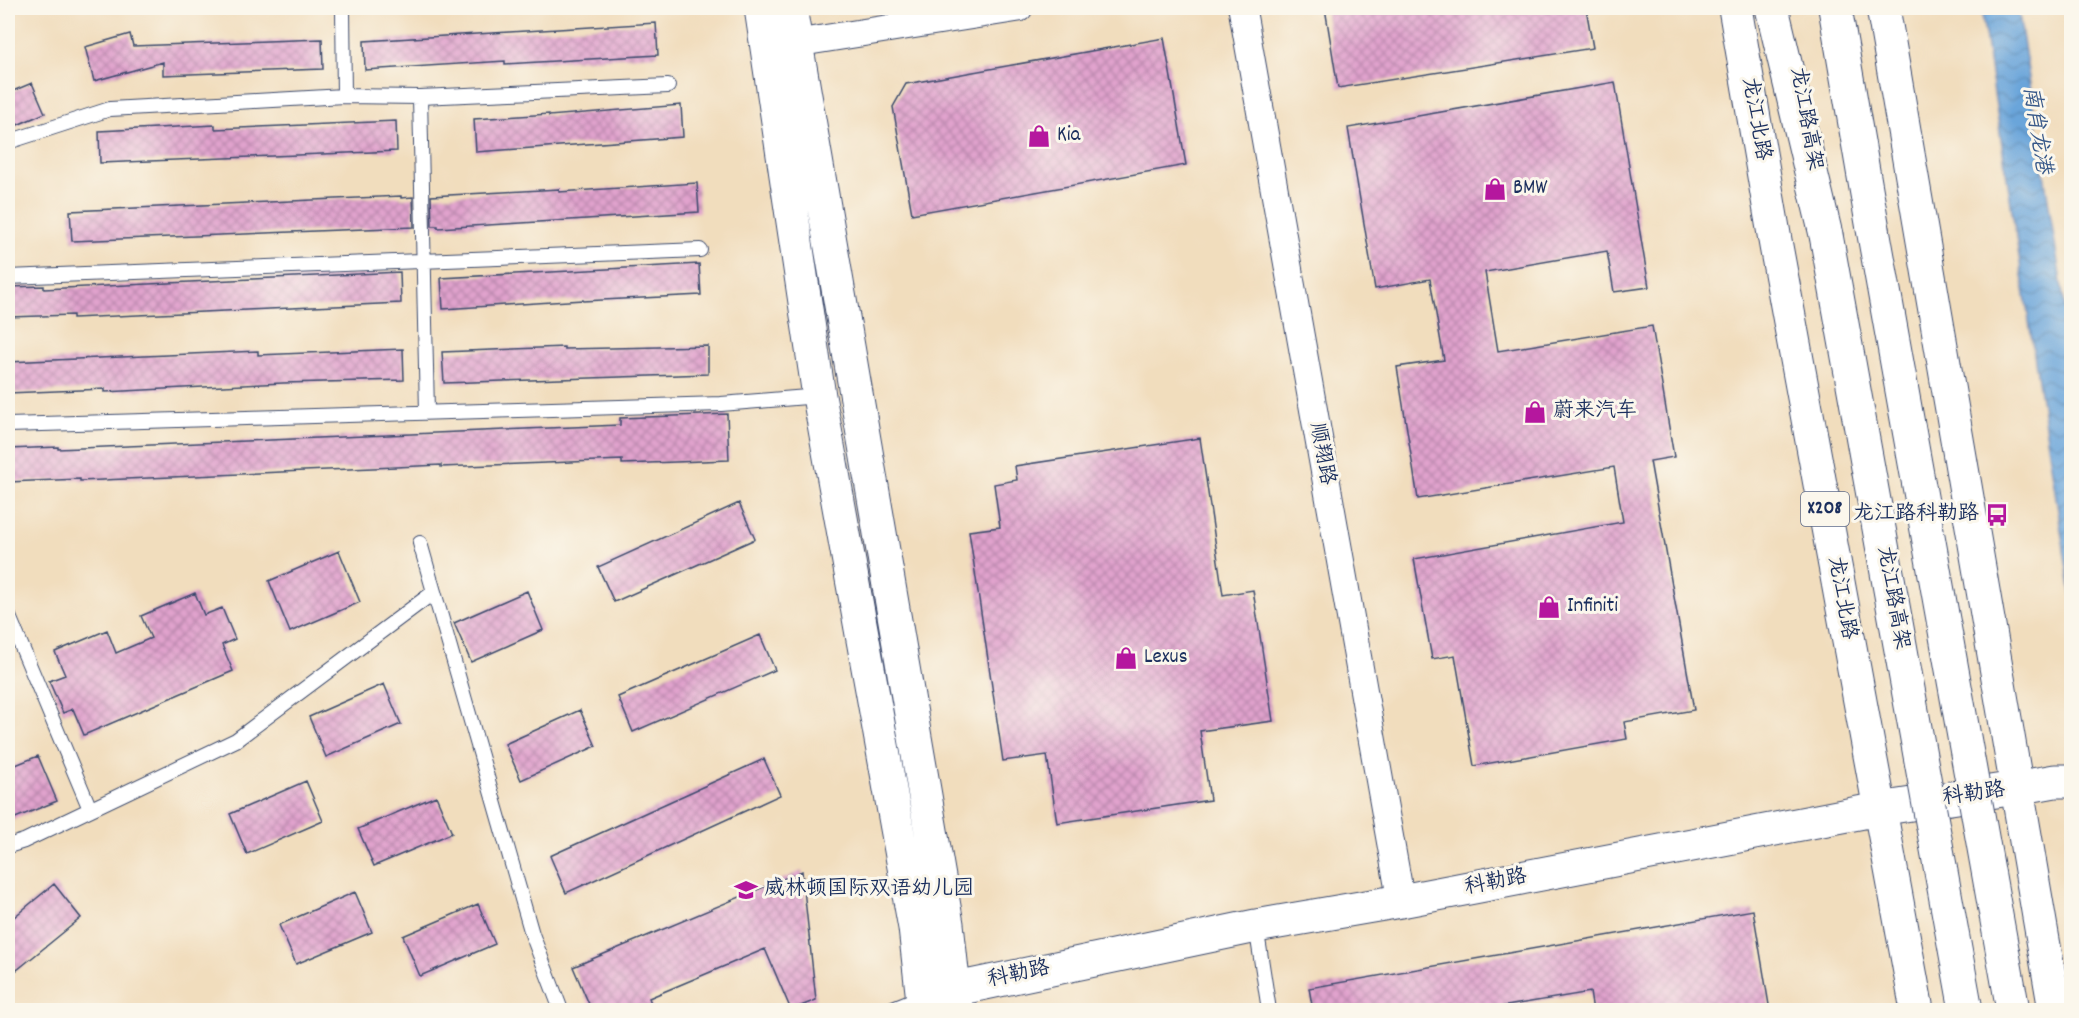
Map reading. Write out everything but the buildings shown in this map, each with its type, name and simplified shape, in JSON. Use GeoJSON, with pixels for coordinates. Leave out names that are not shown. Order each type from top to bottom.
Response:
{"type":"FeatureCollection","features":[{"type":"Feature","properties":{"kind":"main road"},"geometry":{"type":"LineString","coordinates":[[760,8],[819,396],[915,928],[939,1001]]}},
{"type":"Feature","properties":{"kind":"main road"},"geometry":{"type":"LineString","coordinates":[[790,8],[947,924],[939,1001]]}},
{"type":"Feature","properties":{"kind":"main road","name":"龙江北路"},"geometry":{"type":"LineString","coordinates":[[1735,8],[1917,1011]]}},
{"type":"Feature","properties":{"kind":"main road"},"geometry":{"type":"LineString","coordinates":[[1772,8],[1826,235]]}},
{"type":"Feature","properties":{"kind":"main road","name":"龙江路高架"},"geometry":{"type":"LineString","coordinates":[[1785,8],[1966,1011]]}},
{"type":"Feature","properties":{"kind":"main road"},"geometry":{"type":"LineString","coordinates":[[1835,8],[2013,1011]]}},
{"type":"Feature","properties":{"kind":"main road"},"geometry":{"type":"LineString","coordinates":[[1848,8],[1873,229]]}},
{"type":"Feature","properties":{"kind":"main road"},"geometry":{"type":"LineString","coordinates":[[1883,8],[2055,1011]]}},
{"type":"Feature","properties":{"kind":"main road","name":"科勒路"},"geometry":{"type":"LineString","coordinates":[[939,1001],[1256,926],[1401,901],[1879,809],[2055,781],[2072,781]]}},
{"type":"Feature","properties":{"kind":"street"},"geometry":{"type":"LineString","coordinates":[[797,44],[1018,8]]}},
{"type":"Feature","properties":{"kind":"street","name":"顺翔路"},"geometry":{"type":"LineString","coordinates":[[1242,8],[1401,901]]}},
{"type":"Feature","properties":{"kind":"lane"},"geometry":{"type":"LineString","coordinates":[[343,8],[344,96]]}},
{"type":"Feature","properties":{"kind":"lane"},"geometry":{"type":"LineString","coordinates":[[8,142],[110,109],[344,96],[420,97],[668,86]]}},
{"type":"Feature","properties":{"kind":"lane"},"geometry":{"type":"LineString","coordinates":[[420,97],[427,412]]}},
{"type":"Feature","properties":{"kind":"lane"},"geometry":{"type":"LineString","coordinates":[[8,277],[700,250]]}},
{"type":"Feature","properties":{"kind":"lane"},"geometry":{"type":"LineString","coordinates":[[8,425],[721,404],[819,396]]}},
{"type":"Feature","properties":{"kind":"lane"},"geometry":{"type":"LineString","coordinates":[[420,543],[532,934],[561,1011]]}},
{"type":"Feature","properties":{"kind":"lane"},"geometry":{"type":"LineString","coordinates":[[8,846],[24,841],[236,740],[434,592]]}},
{"type":"Feature","properties":{"kind":"lane"},"geometry":{"type":"LineString","coordinates":[[8,614],[90,809]]}},
{"type":"Feature","properties":{"kind":"lane"},"geometry":{"type":"LineString","coordinates":[[1256,926],[1269,1011]]}},
{"type":"Feature","properties":{"kind":"lane"},"geometry":{"type":"LineString","coordinates":[[888,1011],[939,1001]]}},
{"type":"Feature","properties":{"kind":"water","name":"南肖龙港"},"geometry":{"type":"Polygon","coordinates":[[[1981,8],[2018,8],[2071,346],[2071,595],[1981,8]]]}},
{"type":"Feature","properties":{"kind":"place","name":"Kia"},"geometry":{"type":"Point","coordinates":[1039,136]}},
{"type":"Feature","properties":{"kind":"place","name":"BMW"},"geometry":{"type":"Point","coordinates":[1495,189]}},
{"type":"Feature","properties":{"kind":"place","name":"蔚来汽车"},"geometry":{"type":"Point","coordinates":[1535,412]}},
{"type":"Feature","properties":{"kind":"place","name":"龙江路科勒路"},"geometry":{"type":"Point","coordinates":[1997,515]}},
{"type":"Feature","properties":{"kind":"place","name":"Infiniti"},"geometry":{"type":"Point","coordinates":[1549,607]}},
{"type":"Feature","properties":{"kind":"place","name":"Lexus"},"geometry":{"type":"Point","coordinates":[1126,658]}},
{"type":"Feature","properties":{"kind":"place","name":"威林顿国际双语幼儿园"},"geometry":{"type":"Point","coordinates":[746,890]}}]}
